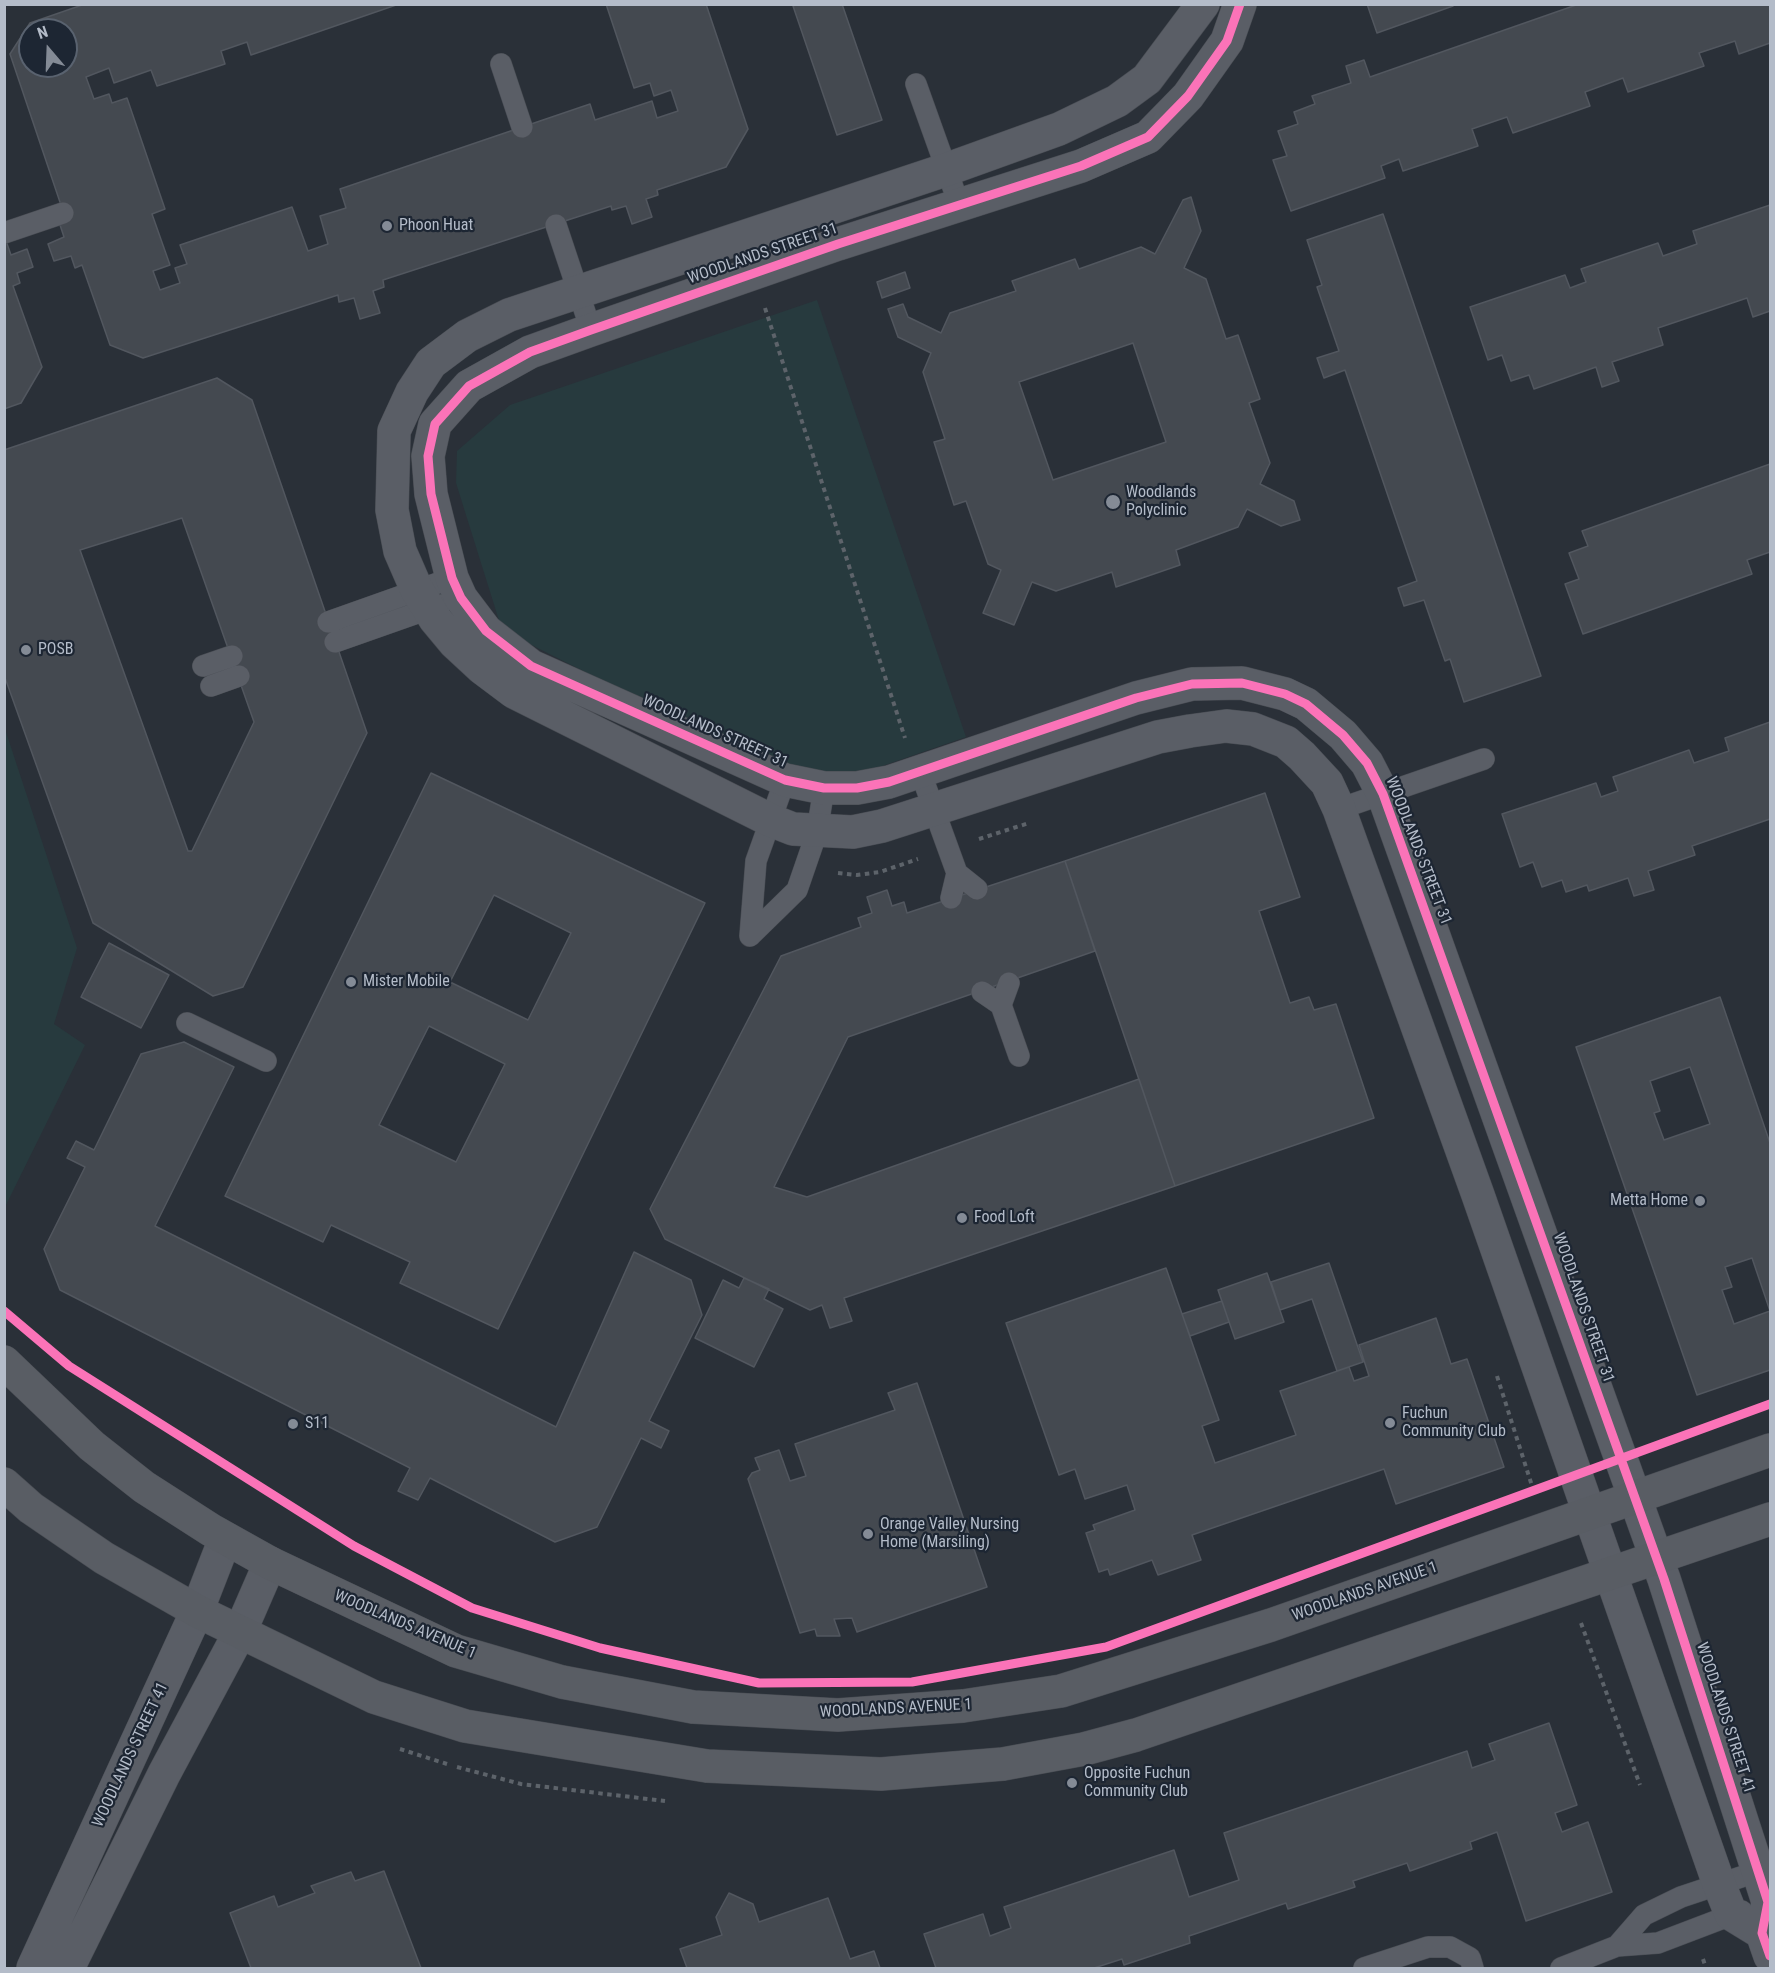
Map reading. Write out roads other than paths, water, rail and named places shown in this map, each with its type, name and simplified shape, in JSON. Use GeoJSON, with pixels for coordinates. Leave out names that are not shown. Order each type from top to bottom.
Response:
{"type":"FeatureCollection","features":[{"type":"Feature","properties":{"kind":"main road","name":"WOODLANDS AVENUE 1"},"geometry":{"type":"LineString","coordinates":[[4,1362],[92,1446],[144,1487],[225,1539],[270,1563],[456,1651],[562,1682],[693,1707],[838,1715],[963,1706],[1060,1691],[1271,1625],[1770,1450]]}},
{"type":"Feature","properties":{"kind":"main road"},"geometry":{"type":"LineString","coordinates":[[4,1484],[31,1508],[104,1558],[196,1611],[374,1697],[465,1726],[707,1766],[881,1774],[1003,1764],[1116,1741],[1176,1723],[1770,1519]]}},
{"type":"Feature","properties":{"kind":"street","name":"WOODLANDS STREET 31"},"geometry":{"type":"LineString","coordinates":[[1203,4],[1147,79],[1117,101],[1059,129],[948,169],[509,315],[467,336],[431,363],[412,392],[394,431],[391,472],[392,510],[400,551],[423,599],[455,643],[514,692],[770,820],[793,829],[853,832],[882,826],[1158,737],[1226,726],[1253,729],[1286,742],[1327,783],[1339,808],[1479,1195],[1589,1514]]}},
{"type":"Feature","properties":{"kind":"street","name":"WOODLANDS STREET 31"},"geometry":{"type":"LineString","coordinates":[[1240,4],[1227,41],[1188,96],[1148,137],[1081,166],[960,207],[817,251],[530,352],[469,386],[435,424],[428,456],[431,494],[456,588],[486,631],[531,666],[785,780],[824,788],[856,788],[889,782],[914,758],[1192,684],[1242,683],[1285,694],[1306,704],[1342,735],[1367,763],[1383,794],[1657,1558]]}},
{"type":"Feature","properties":{"kind":"street"},"geometry":{"type":"LineString","coordinates":[[1589,1514],[1731,1914]]}},
{"type":"Feature","properties":{"kind":"street","name":"WOODLANDS STREET 41"},"geometry":{"type":"LineString","coordinates":[[33,1968],[196,1611],[225,1539]]}},
{"type":"Feature","properties":{"kind":"street","name":"WOODLANDS STREET 41"},"geometry":{"type":"LineString","coordinates":[[1657,1558],[1759,1871],[1767,1930]]}},
{"type":"Feature","properties":{"kind":"street"},"geometry":{"type":"LineString","coordinates":[[68,1968],[164,1774],[240,1632],[270,1563]]}},
{"type":"Feature","properties":{"kind":"street","name":"WOODLANDS STREET 41"},"geometry":{"type":"LineString","coordinates":[[1731,1914],[1767,1930]]}},
{"type":"Feature","properties":{"kind":"lane"},"geometry":{"type":"LineString","coordinates":[[501,64],[522,127]]}},
{"type":"Feature","properties":{"kind":"lane"},"geometry":{"type":"LineString","coordinates":[[916,84],[960,207]]}},
{"type":"Feature","properties":{"kind":"lane"},"geometry":{"type":"LineString","coordinates":[[4,232],[63,213]]}},
{"type":"Feature","properties":{"kind":"lane"},"geometry":{"type":"LineString","coordinates":[[556,225],[591,330]]}},
{"type":"Feature","properties":{"kind":"lane"},"geometry":{"type":"LineString","coordinates":[[332,632],[456,588]]}},
{"type":"Feature","properties":{"kind":"lane"},"geometry":{"type":"LineString","coordinates":[[203,666],[232,656]]}},
{"type":"Feature","properties":{"kind":"lane"},"geometry":{"type":"LineString","coordinates":[[211,686],[239,676]]}},
{"type":"Feature","properties":{"kind":"lane"},"geometry":{"type":"LineString","coordinates":[[914,758],[957,873],[977,889]]}},
{"type":"Feature","properties":{"kind":"lane"},"geometry":{"type":"LineString","coordinates":[[1339,808],[1484,759]]}},
{"type":"Feature","properties":{"kind":"lane"},"geometry":{"type":"LineString","coordinates":[[785,780],[756,861],[750,936],[797,891],[817,832],[824,788]]}},
{"type":"Feature","properties":{"kind":"lane"},"geometry":{"type":"LineString","coordinates":[[951,898],[957,873]]}},
{"type":"Feature","properties":{"kind":"lane"},"geometry":{"type":"LineString","coordinates":[[1001,1005],[1009,983]]}},
{"type":"Feature","properties":{"kind":"lane"},"geometry":{"type":"LineString","coordinates":[[982,992],[1001,1005],[1019,1056]]}},
{"type":"Feature","properties":{"kind":"lane"},"geometry":{"type":"LineString","coordinates":[[187,1023],[266,1062]]}},
{"type":"Feature","properties":{"kind":"lane"},"geometry":{"type":"LineString","coordinates":[[1617,1946],[1644,1915],[1681,1897],[1759,1871]]}},
{"type":"Feature","properties":{"kind":"lane"},"geometry":{"type":"LineString","coordinates":[[1562,1968],[1617,1946],[1658,1943],[1731,1914]]}},
{"type":"Feature","properties":{"kind":"lane"},"geometry":{"type":"LineString","coordinates":[[1364,1968],[1428,1947],[1450,1947],[1470,1958],[1473,1968]]}},
{"type":"Feature","properties":{"kind":"place","name":"Phoon Huat"},"geometry":{"type":"Point","coordinates":[387,226]}},
{"type":"Feature","properties":{"kind":"place","name":"Woodlands Polyclinic"},"geometry":{"type":"Point","coordinates":[1113,502]}},
{"type":"Feature","properties":{"kind":"place","name":"POSB"},"geometry":{"type":"Point","coordinates":[26,650]}},
{"type":"Feature","properties":{"kind":"place","name":"Mister Mobile"},"geometry":{"type":"Point","coordinates":[351,982]}},
{"type":"Feature","properties":{"kind":"place","name":"Metta Home"},"geometry":{"type":"Point","coordinates":[1700,1201]}},
{"type":"Feature","properties":{"kind":"place","name":"Food Loft"},"geometry":{"type":"Point","coordinates":[962,1218]}},
{"type":"Feature","properties":{"kind":"place","name":"Fuchun Community Club"},"geometry":{"type":"Point","coordinates":[1390,1423]}},
{"type":"Feature","properties":{"kind":"place","name":"S11"},"geometry":{"type":"Point","coordinates":[293,1424]}},
{"type":"Feature","properties":{"kind":"place","name":"Orange Valley Nursing Home (Marsiling)"},"geometry":{"type":"Point","coordinates":[868,1534]}},
{"type":"Feature","properties":{"kind":"place","name":"Opposite Fuchun Community Club"},"geometry":{"type":"Point","coordinates":[1072,1783]}}]}
